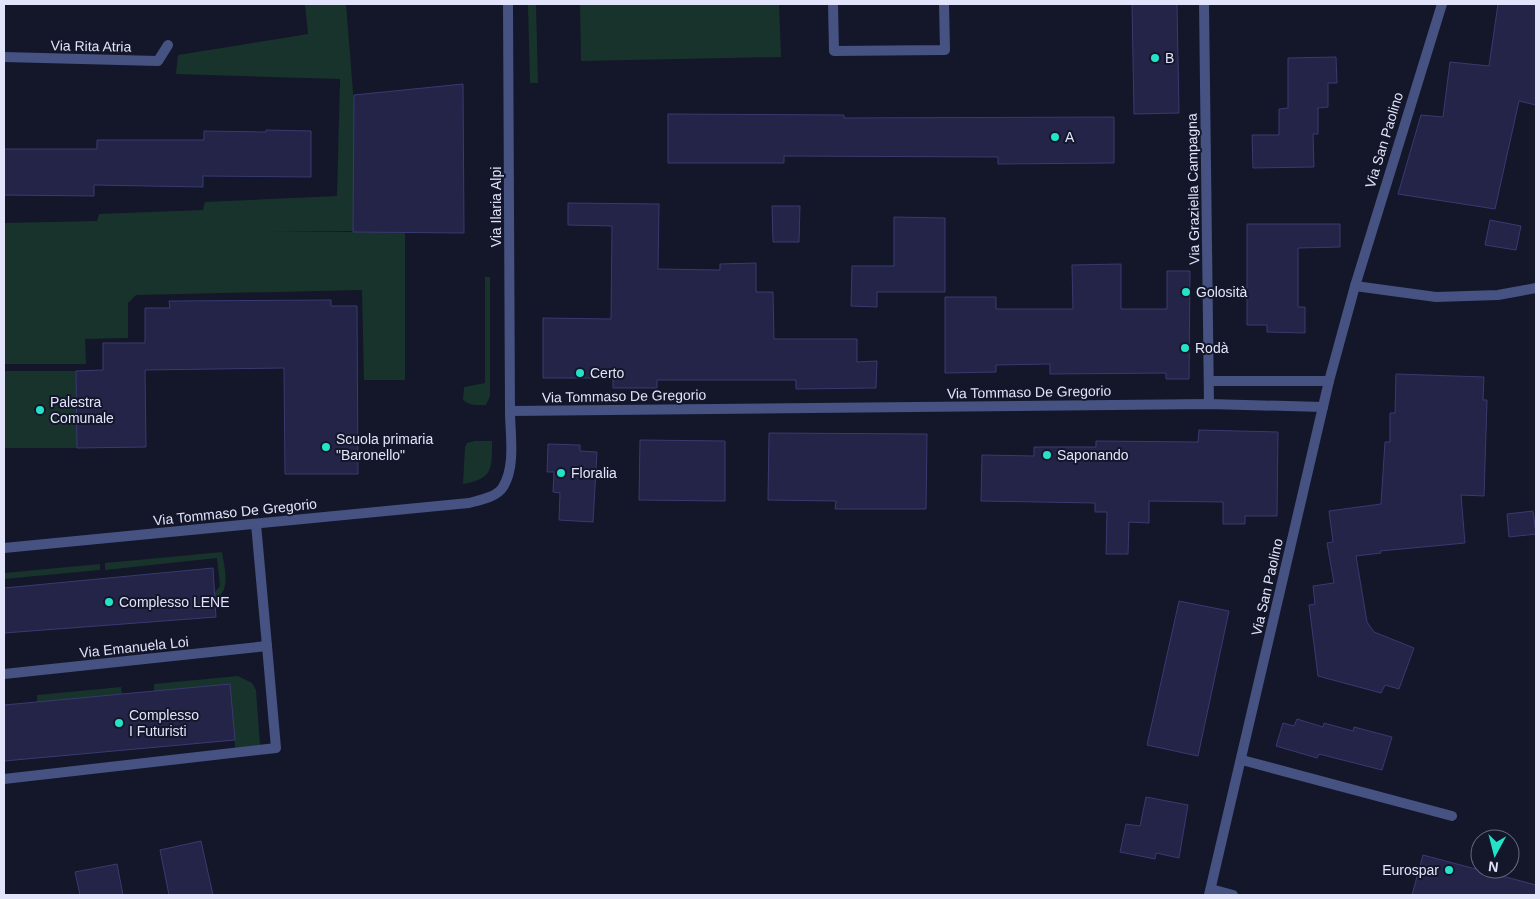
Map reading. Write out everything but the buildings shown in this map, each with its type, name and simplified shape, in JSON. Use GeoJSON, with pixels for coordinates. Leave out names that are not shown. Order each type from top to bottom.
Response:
{"type":"FeatureCollection","features":[{"type":"Feature","properties":{"kind":"street","name":"Via Ilaria Alpi"},"geometry":{"type":"LineString","coordinates":[[508,4],[510,411]]}},
{"type":"Feature","properties":{"kind":"street"},"geometry":{"type":"LineString","coordinates":[[833,4],[834,51],[945,50],[944,4]]}},
{"type":"Feature","properties":{"kind":"street","name":"Via Graziella Campagna"},"geometry":{"type":"LineString","coordinates":[[1204,4],[1209,404]]}},
{"type":"Feature","properties":{"kind":"street","name":"Via San Paolino"},"geometry":{"type":"LineString","coordinates":[[1210,892],[1329,381],[1355,286],[1442,4]]}},
{"type":"Feature","properties":{"kind":"street","name":"Via Rita Atria"},"geometry":{"type":"LineString","coordinates":[[4,57],[158,61],[168,45]]}},
{"type":"Feature","properties":{"kind":"street"},"geometry":{"type":"LineString","coordinates":[[1355,286],[1436,297],[1498,296],[1536,288]]}},
{"type":"Feature","properties":{"kind":"street"},"geometry":{"type":"LineString","coordinates":[[1209,381],[1329,381]]}},
{"type":"Feature","properties":{"kind":"street","name":"Via Tommaso De Gregorio"},"geometry":{"type":"LineString","coordinates":[[4,548],[450,505],[490,497],[503,488],[510,466],[510,411],[1209,404],[1323,406]]}},
{"type":"Feature","properties":{"kind":"street"},"geometry":{"type":"LineString","coordinates":[[4,779],[276,748],[256,524]]}},
{"type":"Feature","properties":{"kind":"street","name":"Via Emanuela Loi"},"geometry":{"type":"LineString","coordinates":[[4,674],[267,646]]}},
{"type":"Feature","properties":{"kind":"street"},"geometry":{"type":"LineString","coordinates":[[1242,760],[1452,816]]}},
{"type":"Feature","properties":{"kind":"street"},"geometry":{"type":"LineString","coordinates":[[1210,892],[1233,895]]}},
{"type":"Feature","properties":{"kind":"green space"},"geometry":{"type":"Polygon","coordinates":[[[305,4],[346,4],[355,116],[353,231],[270,232],[405,232],[405,380],[364,380],[362,290],[136,295],[128,303],[128,338],[85,339],[86,364],[4,364],[4,223],[97,221],[99,214],[203,210],[205,202],[337,196],[340,79],[176,74],[178,55],[308,34],[305,4]]]}},
{"type":"Feature","properties":{"kind":"green space"},"geometry":{"type":"Polygon","coordinates":[[[528,4],[536,4],[538,83],[530,83],[528,4]]]}},
{"type":"Feature","properties":{"kind":"green space"},"geometry":{"type":"Polygon","coordinates":[[[580,4],[779,4],[781,57],[581,61],[580,4]]]}},
{"type":"Feature","properties":{"kind":"green space"},"geometry":{"type":"Polygon","coordinates":[[[485,277],[490,277],[490,396],[486,405],[477,405],[463,400],[464,387],[485,383],[485,277]]]}},
{"type":"Feature","properties":{"kind":"green space","name":"Palestra Comunale"},"geometry":{"type":"Polygon","coordinates":[[[4,371],[76,371],[77,448],[4,448],[4,371]]]}},
{"type":"Feature","properties":{"kind":"green space"},"geometry":{"type":"Polygon","coordinates":[[[492,441],[491,466],[485,476],[473,482],[463,484],[465,447],[467,443],[492,441]]]}},
{"type":"Feature","properties":{"kind":"green space"},"geometry":{"type":"Polygon","coordinates":[[[222,552],[226,578],[224,590],[215,598],[215,592],[220,586],[217,558],[105,570],[105,563],[222,552]]]}},
{"type":"Feature","properties":{"kind":"green space"},"geometry":{"type":"Polygon","coordinates":[[[100,564],[100,570],[4,579],[4,573],[100,564]]]}},
{"type":"Feature","properties":{"kind":"green space"},"geometry":{"type":"Polygon","coordinates":[[[238,676],[252,683],[256,690],[260,745],[235,748],[230,684],[154,691],[154,684],[238,676]]]}},
{"type":"Feature","properties":{"kind":"green space"},"geometry":{"type":"Polygon","coordinates":[[[121,687],[122,694],[37,702],[37,695],[121,687]]]}},
{"type":"Feature","properties":{"kind":"place","name":"B"},"geometry":{"type":"Point","coordinates":[1155,58]}},
{"type":"Feature","properties":{"kind":"place","name":"A"},"geometry":{"type":"Point","coordinates":[1055,137]}},
{"type":"Feature","properties":{"kind":"place","name":"Golosità"},"geometry":{"type":"Point","coordinates":[1186,292]}},
{"type":"Feature","properties":{"kind":"place","name":"Rodà"},"geometry":{"type":"Point","coordinates":[1185,348]}},
{"type":"Feature","properties":{"kind":"place","name":"Certo"},"geometry":{"type":"Point","coordinates":[580,373]}},
{"type":"Feature","properties":{"kind":"place","name":"Palestra Comunale"},"geometry":{"type":"Point","coordinates":[40,410]}},
{"type":"Feature","properties":{"kind":"place","name":"Scuola primaria \"Baronello\""},"geometry":{"type":"Point","coordinates":[326,447]}},
{"type":"Feature","properties":{"kind":"place","name":"Saponando"},"geometry":{"type":"Point","coordinates":[1047,455]}},
{"type":"Feature","properties":{"kind":"place","name":"Floralia"},"geometry":{"type":"Point","coordinates":[561,473]}},
{"type":"Feature","properties":{"kind":"place","name":"Complesso LENE"},"geometry":{"type":"Point","coordinates":[109,602]}},
{"type":"Feature","properties":{"kind":"place","name":"Complesso I Futuristi"},"geometry":{"type":"Point","coordinates":[119,723]}},
{"type":"Feature","properties":{"kind":"place","name":"Eurospar"},"geometry":{"type":"Point","coordinates":[1449,870]}}]}
